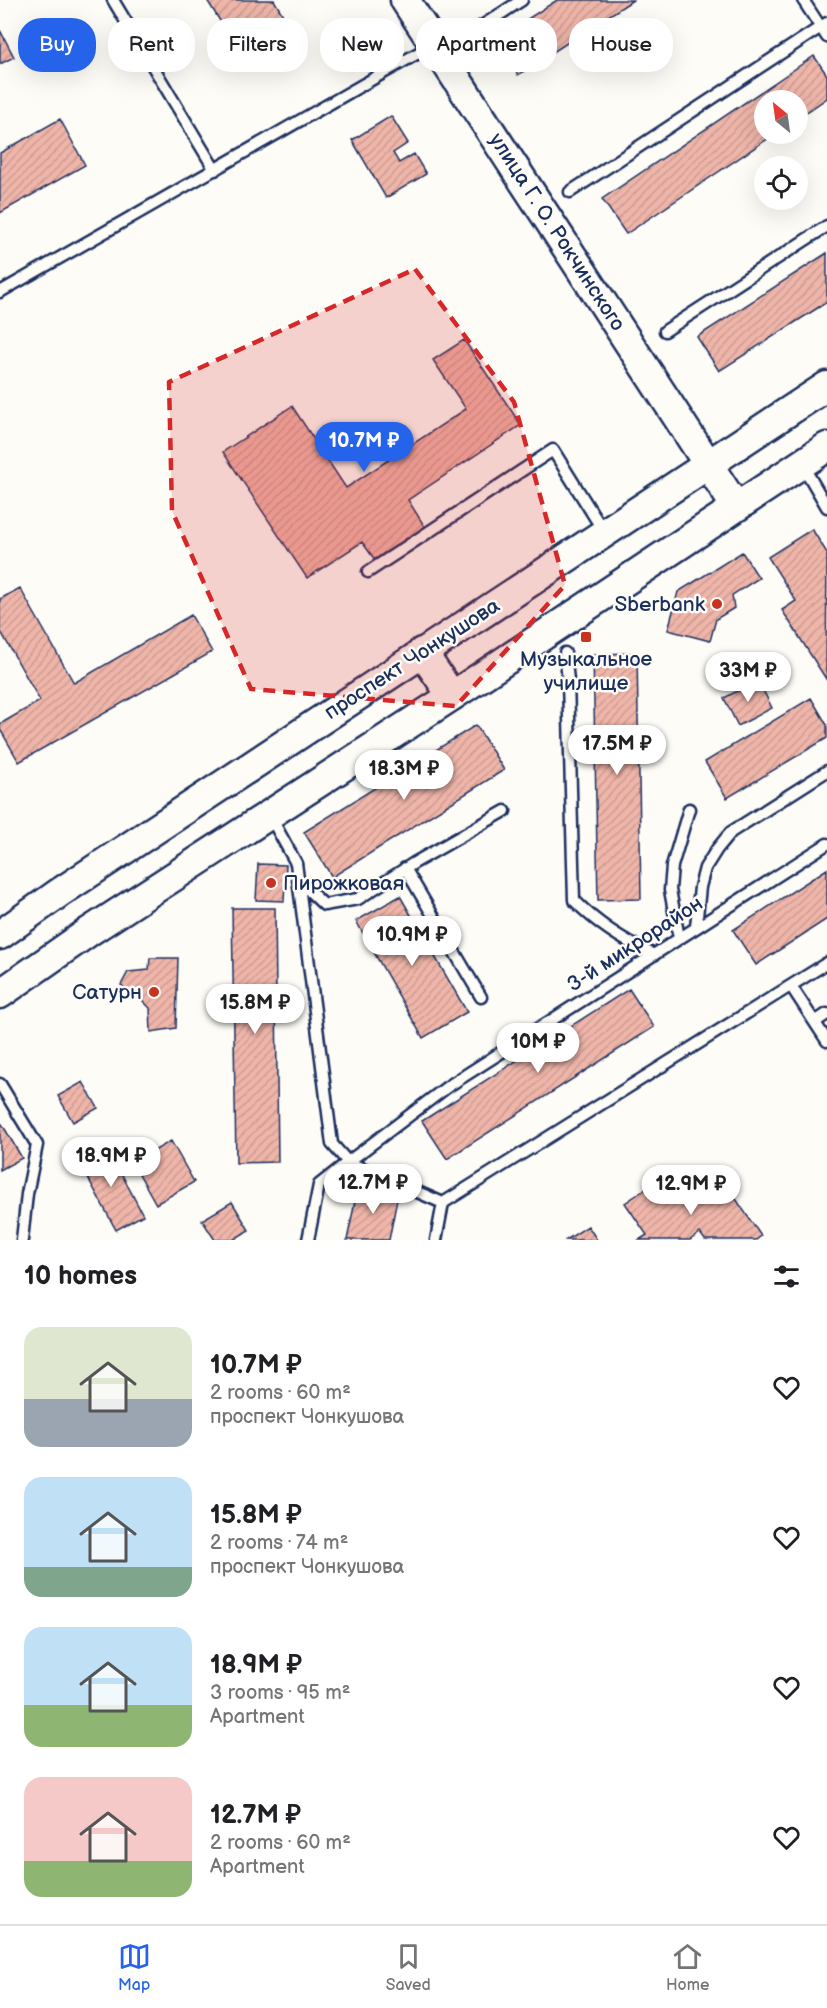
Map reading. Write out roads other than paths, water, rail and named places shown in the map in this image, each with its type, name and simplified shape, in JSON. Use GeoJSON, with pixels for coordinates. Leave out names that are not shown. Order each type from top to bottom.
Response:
{"type":"FeatureCollection","features":[{"type":"Feature","properties":{"kind":"main road","name":"улица Г. О. Рокчинского"},"geometry":{"type":"LineString","coordinates":[[405,0],[417,18]]}},
{"type":"Feature","properties":{"kind":"main road","name":"улица Г. О. Рокчинского"},"geometry":{"type":"LineString","coordinates":[[453,72],[736,507]]}},
{"type":"Feature","properties":{"kind":"main road","name":"проспект Чонкушова"},"geometry":{"type":"LineString","coordinates":[[0,935],[59,893],[422,652],[827,386]]}},
{"type":"Feature","properties":{"kind":"main road"},"geometry":{"type":"LineString","coordinates":[[0,994],[100,925],[452,696],[827,447]]}},
{"type":"Feature","properties":{"kind":"main road"},"geometry":{"type":"LineString","coordinates":[[422,652],[452,696]]}},
{"type":"Feature","properties":{"kind":"lane"},"geometry":{"type":"LineString","coordinates":[[113,0],[215,170]]}},
{"type":"Feature","properties":{"kind":"lane"},"geometry":{"type":"LineString","coordinates":[[494,18],[522,0]]}},
{"type":"Feature","properties":{"kind":"lane"},"geometry":{"type":"LineString","coordinates":[[803,0],[824,25],[827,37]]}},
{"type":"Feature","properties":{"kind":"lane"},"geometry":{"type":"LineString","coordinates":[[570,192],[824,25]]}},
{"type":"Feature","properties":{"kind":"lane"},"geometry":{"type":"LineString","coordinates":[[0,292],[416,53]]}},
{"type":"Feature","properties":{"kind":"lane"},"geometry":{"type":"LineString","coordinates":[[665,331],[827,226]]}},
{"type":"Feature","properties":{"kind":"lane"},"geometry":{"type":"LineString","coordinates":[[369,572],[553,450],[604,533]]}},
{"type":"Feature","properties":{"kind":"lane"},"geometry":{"type":"LineString","coordinates":[[802,464],[827,507]]}},
{"type":"Feature","properties":{"kind":"lane"},"geometry":{"type":"LineString","coordinates":[[565,653],[568,680],[574,900],[589,916],[628,943],[654,955]]}},
{"type":"Feature","properties":{"kind":"lane"},"geometry":{"type":"LineString","coordinates":[[696,927],[700,887],[705,868],[731,832],[827,771]]}},
{"type":"Feature","properties":{"kind":"lane"},"geometry":{"type":"LineString","coordinates":[[680,938],[670,890],[672,866],[689,809]]}},
{"type":"Feature","properties":{"kind":"lane"},"geometry":{"type":"LineString","coordinates":[[298,880],[324,905],[358,899],[405,868],[505,811]]}},
{"type":"Feature","properties":{"kind":"lane"},"geometry":{"type":"LineString","coordinates":[[269,815],[296,863],[332,1144],[348,1162],[443,1203]]}},
{"type":"Feature","properties":{"kind":"lane","name":"3-й микрорайон"},"geometry":{"type":"LineString","coordinates":[[308,1240],[319,1185],[348,1162],[447,1087],[827,844]]}},
{"type":"Feature","properties":{"kind":"lane"},"geometry":{"type":"LineString","coordinates":[[405,868],[481,997]]}},
{"type":"Feature","properties":{"kind":"lane"},"geometry":{"type":"LineString","coordinates":[[436,1240],[443,1203],[827,963]]}},
{"type":"Feature","properties":{"kind":"lane"},"geometry":{"type":"LineString","coordinates":[[791,986],[827,1041]]}},
{"type":"Feature","properties":{"kind":"lane"},"geometry":{"type":"LineString","coordinates":[[815,1022],[827,1014]]}},
{"type":"Feature","properties":{"kind":"lane"},"geometry":{"type":"LineString","coordinates":[[0,1084],[37,1145],[27,1194],[22,1240]]}},
{"type":"Feature","properties":{"kind":"place","name":"Sberbank"},"geometry":{"type":"Point","coordinates":[717,604]}},
{"type":"Feature","properties":{"kind":"place","name":"Музыкальное училище"},"geometry":{"type":"Point","coordinates":[586,637]}},
{"type":"Feature","properties":{"kind":"place","name":"Пирожковая"},"geometry":{"type":"Point","coordinates":[271,883]}},
{"type":"Feature","properties":{"kind":"place","name":"Сатурн"},"geometry":{"type":"Point","coordinates":[154,992]}}]}
